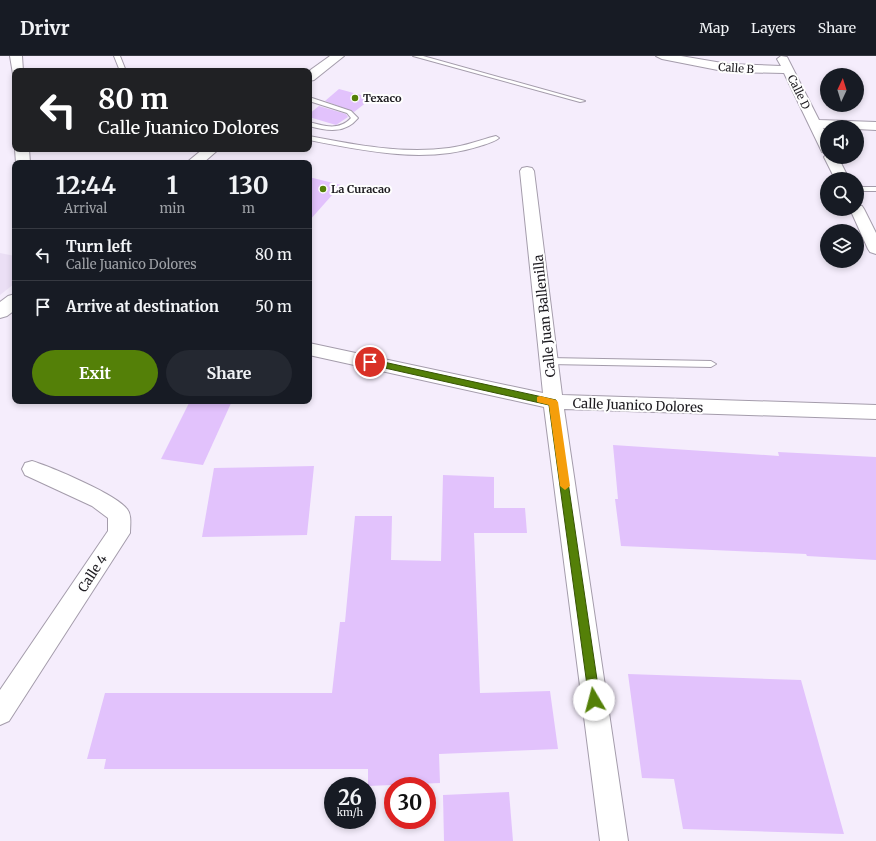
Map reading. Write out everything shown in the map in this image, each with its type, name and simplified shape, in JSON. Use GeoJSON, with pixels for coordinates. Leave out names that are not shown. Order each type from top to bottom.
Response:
{"type":"FeatureCollection","features":[{"type":"Feature","properties":{"kind":"main road"},"geometry":{"type":"LineString","coordinates":[[312,75],[338,56]]}},
{"type":"Feature","properties":{"kind":"main road"},"geometry":{"type":"LineString","coordinates":[[201,160],[209,152]]}},
{"type":"Feature","properties":{"kind":"main road"},"geometry":{"type":"LineString","coordinates":[[0,312],[12,302]]}},
{"type":"Feature","properties":{"kind":"street"},"geometry":{"type":"LineString","coordinates":[[16,56],[17,68]]}},
{"type":"Feature","properties":{"kind":"street","name":"Calle B"},"geometry":{"type":"LineString","coordinates":[[662,56],[728,68],[788,70]]}},
{"type":"Feature","properties":{"kind":"street","name":"Calle D"},"geometry":{"type":"LineString","coordinates":[[782,56],[820,134]]}},
{"type":"Feature","properties":{"kind":"street"},"geometry":{"type":"LineString","coordinates":[[815,124],[876,126]]}},
{"type":"Feature","properties":{"kind":"street","name":"Calle Juan Ballenilla"},"geometry":{"type":"LineString","coordinates":[[528,171],[553,402],[614,841]]}},
{"type":"Feature","properties":{"kind":"street"},"geometry":{"type":"LineString","coordinates":[[860,216],[876,249]]}},
{"type":"Feature","properties":{"kind":"street","name":"Calle Juanico Dolores"},"geometry":{"type":"LineString","coordinates":[[312,350],[553,402],[876,412]]}},
{"type":"Feature","properties":{"kind":"street","name":"Calle 4"},"geometry":{"type":"LineString","coordinates":[[0,712],[119,533],[119,514],[99,500],[32,469]]}},
{"type":"Feature","properties":{"kind":"lane"},"geometry":{"type":"LineString","coordinates":[[117,56],[122,68]]}},
{"type":"Feature","properties":{"kind":"lane"},"geometry":{"type":"LineString","coordinates":[[416,56],[582,101]]}},
{"type":"Feature","properties":{"kind":"lane"},"geometry":{"type":"LineString","coordinates":[[312,100],[349,112],[355,118],[345,127],[328,128],[312,125]]}},
{"type":"Feature","properties":{"kind":"lane"},"geometry":{"type":"LineString","coordinates":[[312,139],[390,153],[437,153],[481,144],[496,138]]}},
{"type":"Feature","properties":{"kind":"lane"},"geometry":{"type":"LineString","coordinates":[[864,189],[876,189]]}},
{"type":"Feature","properties":{"kind":"lane"},"geometry":{"type":"LineString","coordinates":[[549,361],[711,364]]}},
{"type":"Feature","properties":{"kind":"shaded area"},"geometry":{"type":"Polygon","coordinates":[[[0,253],[12,255],[12,286],[0,295],[0,253]]]}},
{"type":"Feature","properties":{"kind":"building"},"geometry":{"type":"Polygon","coordinates":[[[339,89],[372,98],[354,112],[325,101],[339,89]]]}},
{"type":"Feature","properties":{"kind":"building","name":"Texaco"},"geometry":{"type":"Polygon","coordinates":[[[319,106],[346,114],[348,117],[336,125],[312,118],[312,112],[319,106]]]}},
{"type":"Feature","properties":{"kind":"building","name":"La Curacao"},"geometry":{"type":"Polygon","coordinates":[[[312,178],[341,185],[312,218],[312,178]]]}},
{"type":"Feature","properties":{"kind":"building"},"geometry":{"type":"Polygon","coordinates":[[[188,404],[231,404],[203,465],[161,459],[188,404]]]}},
{"type":"Feature","properties":{"kind":"building"},"geometry":{"type":"Polygon","coordinates":[[[613,445],[779,456],[778,452],[876,457],[876,560],[807,556],[806,554],[621,546],[615,499],[618,499],[613,445]]]}},
{"type":"Feature","properties":{"kind":"building"},"geometry":{"type":"Polygon","coordinates":[[[314,466],[307,535],[202,537],[214,468],[314,466]]]}},
{"type":"Feature","properties":{"kind":"building"},"geometry":{"type":"Polygon","coordinates":[[[443,475],[494,477],[494,508],[525,508],[527,533],[474,533],[480,693],[550,691],[558,749],[439,754],[440,783],[436,783],[436,777],[384,777],[384,785],[376,786],[376,777],[368,777],[368,769],[104,769],[106,759],[87,759],[105,693],[332,693],[340,622],[345,622],[355,516],[392,516],[391,560],[441,561],[443,475]]]}},
{"type":"Feature","properties":{"kind":"building"},"geometry":{"type":"Polygon","coordinates":[[[628,674],[801,680],[844,834],[683,829],[674,779],[642,778],[628,674]]]}},
{"type":"Feature","properties":{"kind":"building"},"geometry":{"type":"Polygon","coordinates":[[[509,792],[513,841],[444,841],[443,795],[509,792]]]}},
{"type":"Feature","properties":{"kind":"slow traffic"},"geometry":{"type":"LineString","coordinates":[[540,399],[553,402],[565,486]]}},
{"type":"Feature","properties":{"kind":"place","name":"Texaco"},"geometry":{"type":"Point","coordinates":[355,98]}},
{"type":"Feature","properties":{"kind":"place","name":"La Curacao"},"geometry":{"type":"Point","coordinates":[323,189]}},
{"type":"Feature","properties":{"kind":"route"},"geometry":{"type":"LineString","coordinates":[[370,362],[553,402],[594,700]]}}]}
